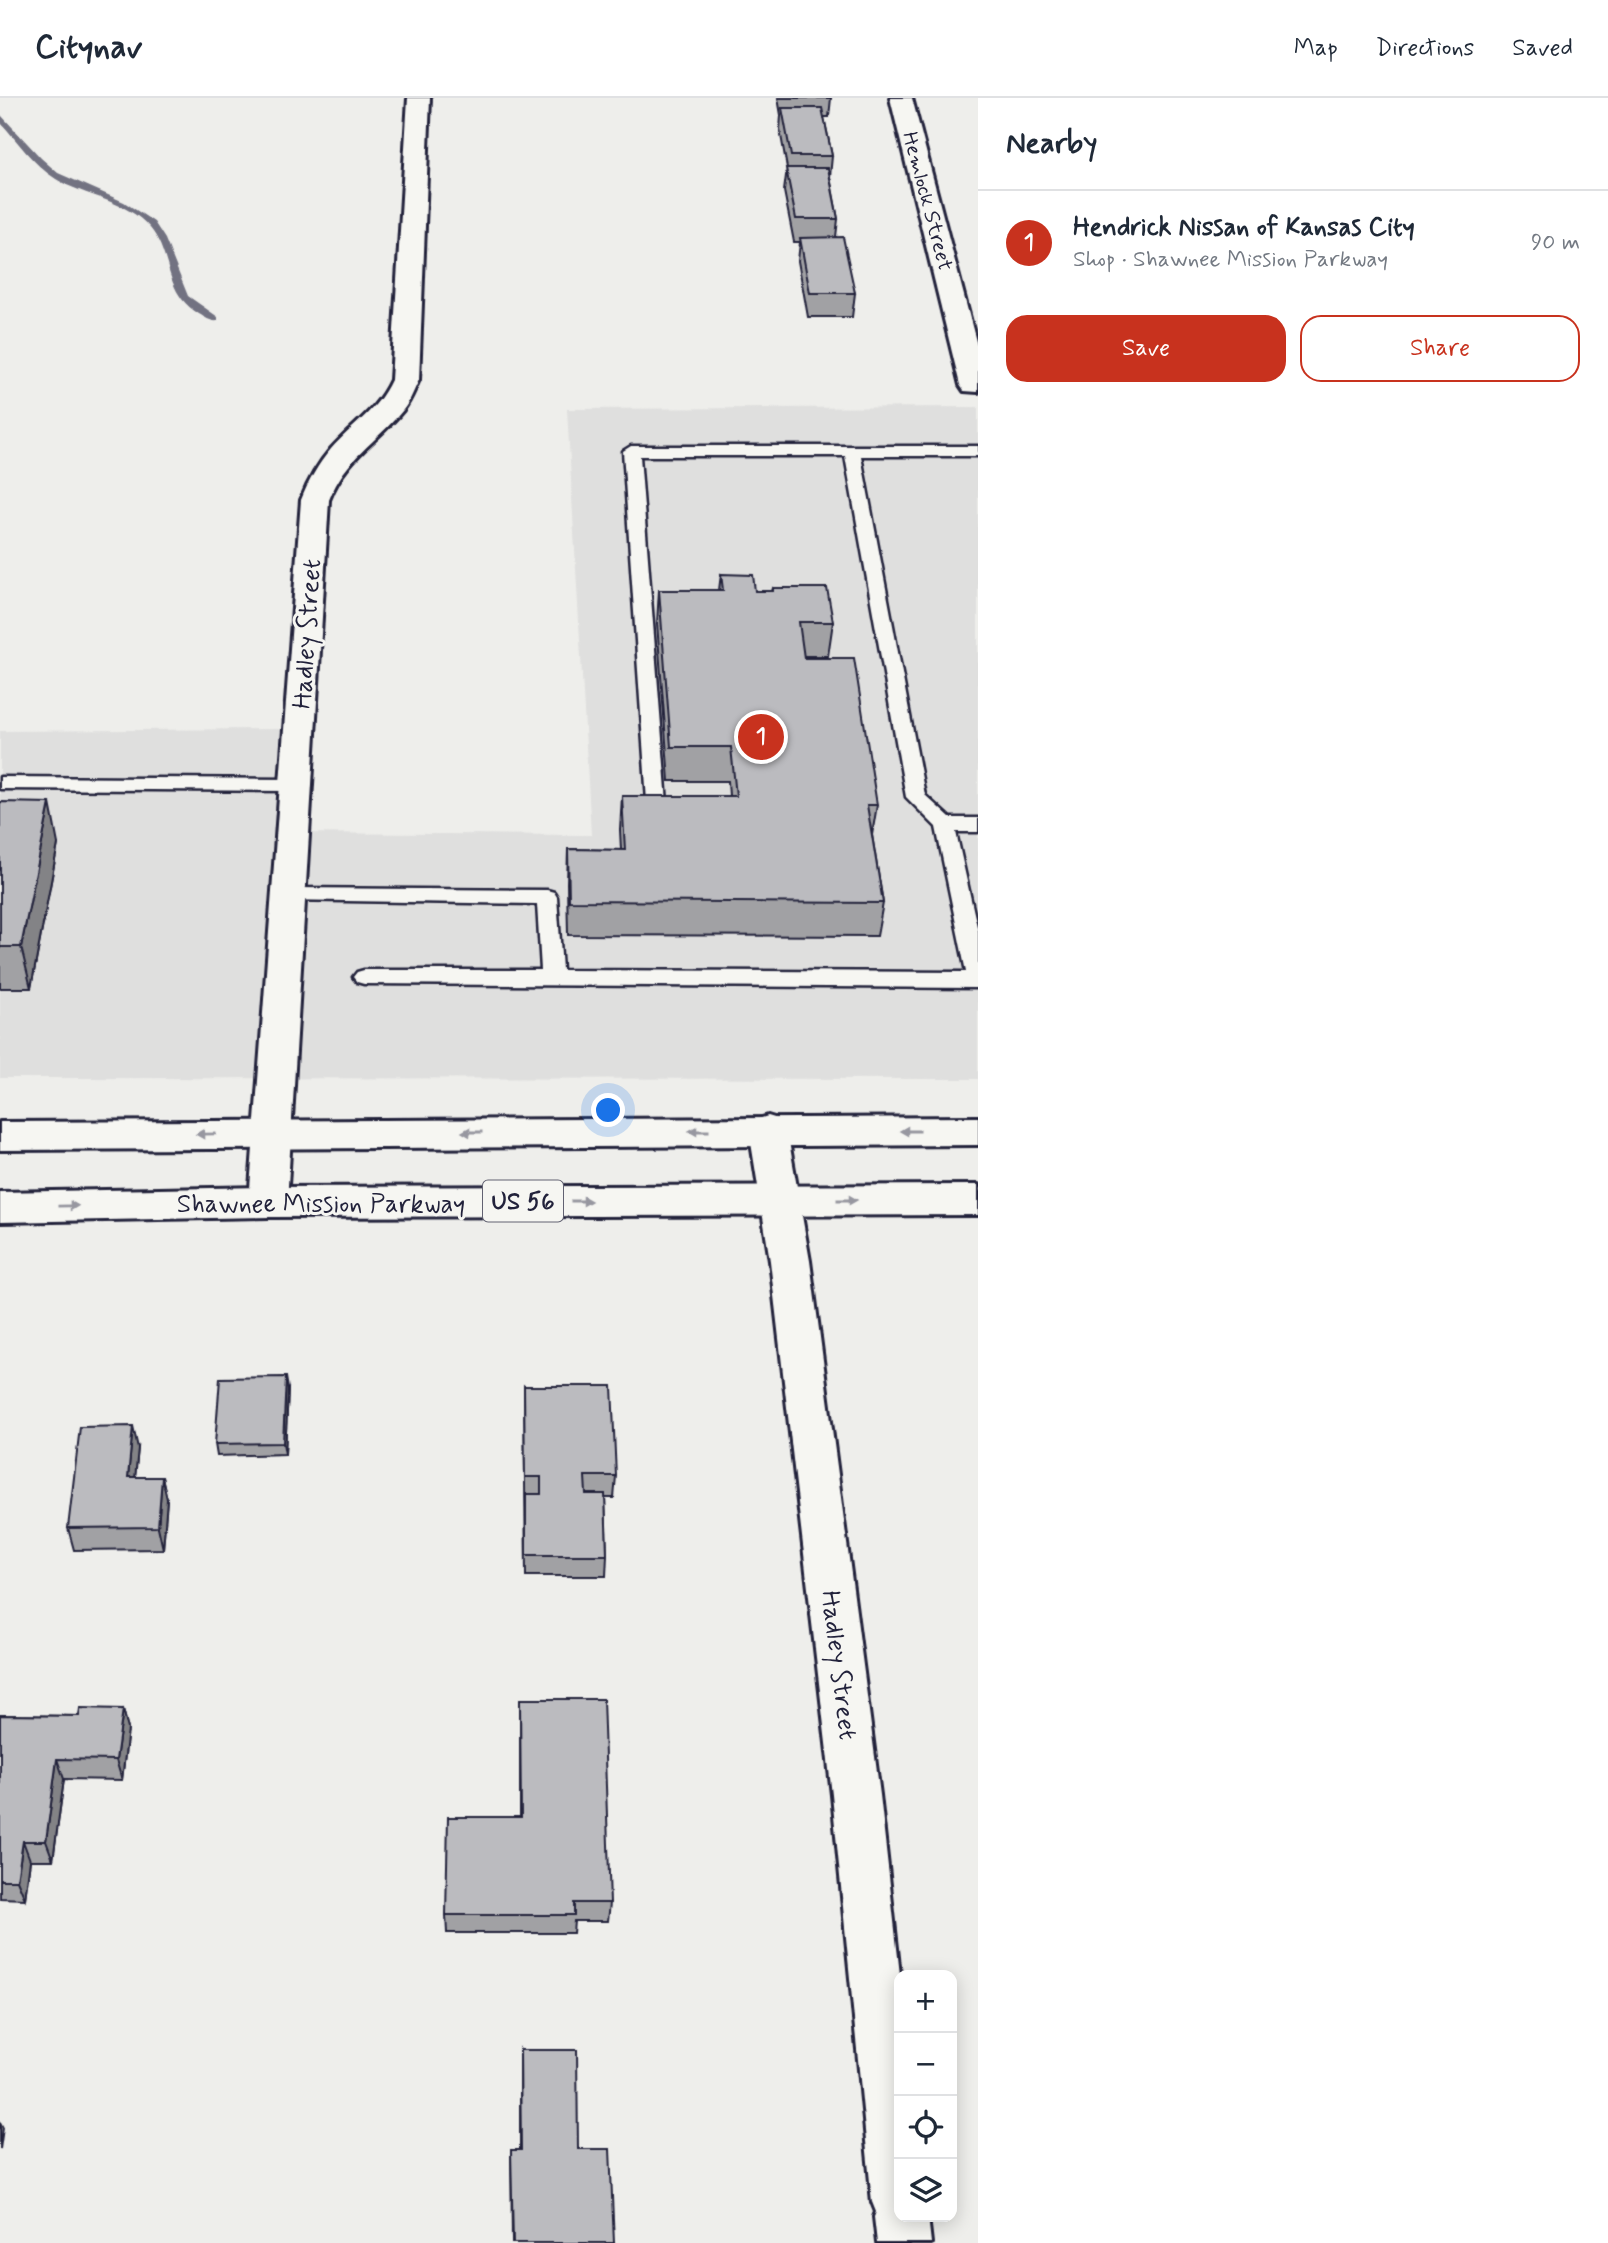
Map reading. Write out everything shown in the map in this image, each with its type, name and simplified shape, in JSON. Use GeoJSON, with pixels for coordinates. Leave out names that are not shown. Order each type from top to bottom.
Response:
{"type":"FeatureCollection","features":[{"type":"Feature","properties":{"kind":"main road","name":"Hadley Street"},"geometry":{"type":"LineString","coordinates":[[268,1202],[315,500],[322,482],[341,455],[393,405],[405,380],[419,98]]}},
{"type":"Feature","properties":{"kind":"main road","name":"Hemlock Street"},"geometry":{"type":"LineString","coordinates":[[901,98],[974,385]]}},
{"type":"Feature","properties":{"kind":"main road","name":"Hadley Street"},"geometry":{"type":"LineString","coordinates":[[768,1130],[790,1261],[854,1781],[894,2159]]}},
{"type":"Feature","properties":{"kind":"main road"},"geometry":{"type":"LineString","coordinates":[[0,1136],[978,1131]]}},
{"type":"Feature","properties":{"kind":"main road","name":"Shawnee Mission Parkway"},"geometry":{"type":"LineString","coordinates":[[0,1207],[268,1202],[978,1200]]}},
{"type":"Feature","properties":{"kind":"main road"},"geometry":{"type":"LineString","coordinates":[[902,2222],[904,2243]]}},
{"type":"Feature","properties":{"kind":"lane"},"geometry":{"type":"LineString","coordinates":[[658,816],[631,451],[978,451]]}},
{"type":"Feature","properties":{"kind":"lane"},"geometry":{"type":"LineString","coordinates":[[364,978],[978,980],[945,825],[916,797],[852,451]]}},
{"type":"Feature","properties":{"kind":"lane"},"geometry":{"type":"LineString","coordinates":[[0,783],[297,785]]}},
{"type":"Feature","properties":{"kind":"lane"},"geometry":{"type":"LineString","coordinates":[[945,825],[978,825]]}},
{"type":"Feature","properties":{"kind":"lane"},"geometry":{"type":"LineString","coordinates":[[289,895],[547,897],[552,978]]}},
{"type":"Feature","properties":{"kind":"shaded area"},"geometry":{"type":"Polygon","coordinates":[[[978,407],[978,1079],[0,1078],[0,731],[281,729],[281,833],[591,835],[567,409],[978,407]]]}},
{"type":"Feature","properties":{"kind":"building"},"geometry":{"type":"Polygon","coordinates":[[[782,108],[822,108],[832,156],[791,156],[782,108]]]}},
{"type":"Feature","properties":{"kind":"building"},"geometry":{"type":"Polygon","coordinates":[[[786,168],[828,168],[838,219],[796,219],[786,168]]]}},
{"type":"Feature","properties":{"kind":"building"},"geometry":{"type":"Polygon","coordinates":[[[843,237],[855,293],[810,293],[800,238],[843,237]]]}},
{"type":"Feature","properties":{"kind":"building"},"geometry":{"type":"Polygon","coordinates":[[[721,574],[753,575],[755,591],[773,591],[773,588],[827,588],[833,622],[799,622],[804,658],[854,658],[877,805],[867,805],[883,903],[569,901],[568,849],[625,850],[622,796],[736,796],[731,747],[671,747],[659,590],[723,590],[721,574]]]}},
{"type":"Feature","properties":{"kind":"building"},"geometry":{"type":"Polygon","coordinates":[[[0,802],[50,803],[21,947],[0,947],[0,802]]]}},
{"type":"Feature","properties":{"kind":"building"},"geometry":{"type":"Polygon","coordinates":[[[286,1377],[283,1443],[215,1444],[220,1378],[286,1377]]]}},
{"type":"Feature","properties":{"kind":"building"},"geometry":{"type":"Polygon","coordinates":[[[524,1386],[612,1386],[616,1476],[585,1476],[586,1494],[605,1494],[607,1555],[526,1555],[526,1494],[541,1494],[541,1477],[525,1477],[524,1386]]]}},
{"type":"Feature","properties":{"kind":"building"},"geometry":{"type":"Polygon","coordinates":[[[133,1426],[128,1477],[162,1477],[158,1527],[68,1528],[80,1427],[133,1426]]]}},
{"type":"Feature","properties":{"kind":"building"},"geometry":{"type":"Polygon","coordinates":[[[520,1699],[603,1699],[610,1903],[574,1903],[574,1915],[446,1915],[448,1817],[521,1817],[520,1699]]]}},
{"type":"Feature","properties":{"kind":"building"},"geometry":{"type":"Polygon","coordinates":[[[80,1708],[123,1709],[116,1760],[57,1759],[46,1841],[23,1841],[17,1880],[0,1880],[0,1715],[79,1716],[80,1708]]]}},
{"type":"Feature","properties":{"kind":"building"},"geometry":{"type":"Polygon","coordinates":[[[520,2050],[577,2050],[578,2149],[610,2149],[614,2243],[513,2243],[511,2150],[521,2150],[520,2050]]]}},
{"type":"Feature","properties":{"kind":"waterway"},"geometry":{"type":"LineString","coordinates":[[0,117],[55,175],[131,209],[151,224],[161,239],[184,297],[215,319]]}},
{"type":"Feature","properties":{"kind":"place","name":"Hendrick Nissan of Kansas City"},"geometry":{"type":"Point","coordinates":[761,737]}}]}
